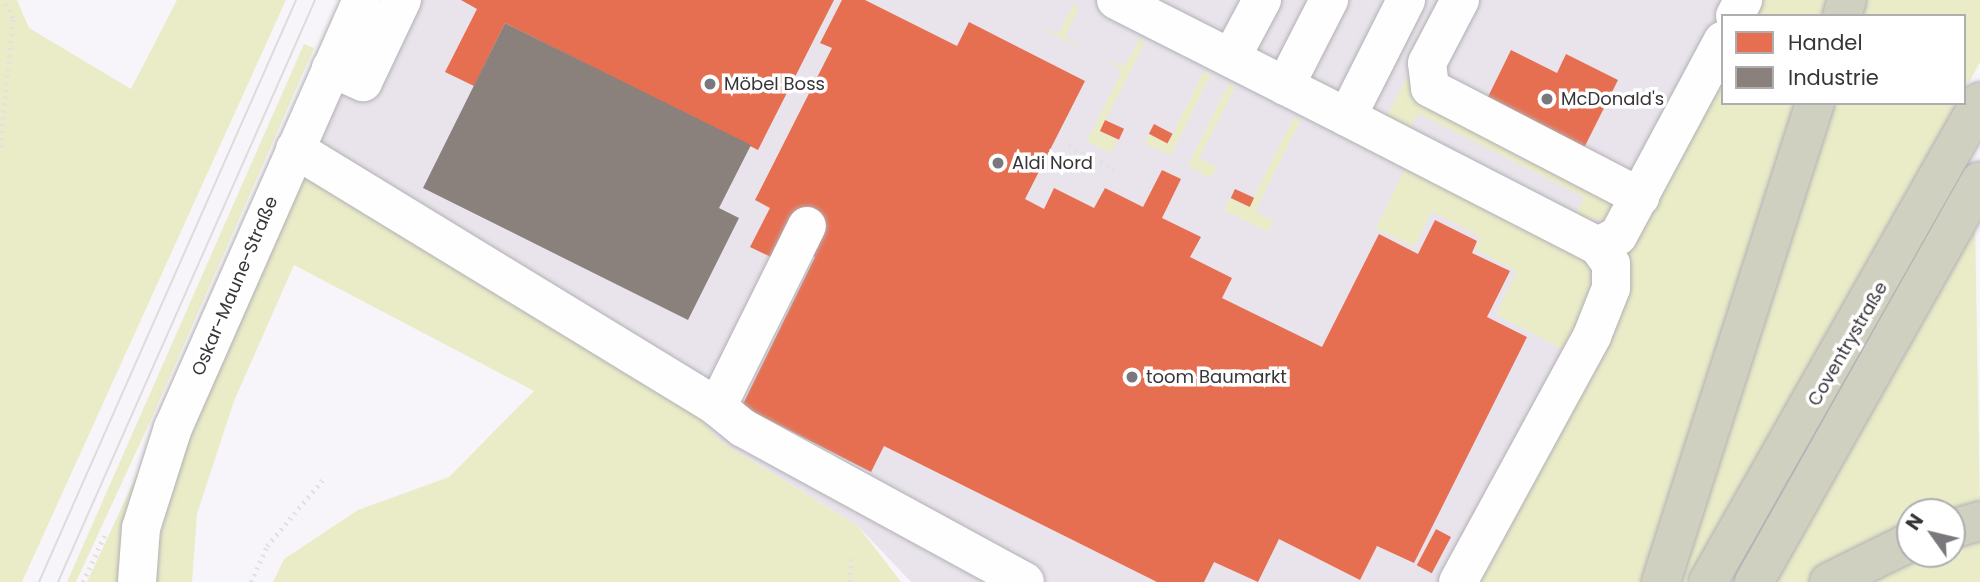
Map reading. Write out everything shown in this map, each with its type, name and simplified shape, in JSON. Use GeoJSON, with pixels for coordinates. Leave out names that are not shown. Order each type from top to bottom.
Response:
{"type":"FeatureCollection","features":[{"type":"Feature","properties":{"kind":"highway","name":"Coventrystraße"},"geometry":{"type":"LineString","coordinates":[[1708,582],[1980,102]]}},
{"type":"Feature","properties":{"kind":"highway"},"geometry":{"type":"LineString","coordinates":[[1661,582],[1814,105]]}},
{"type":"Feature","properties":{"kind":"highway"},"geometry":{"type":"LineString","coordinates":[[1754,582],[1980,181]]}},
{"type":"Feature","properties":{"kind":"highway"},"geometry":{"type":"LineString","coordinates":[[1829,582],[1896,549]]}},
{"type":"Feature","properties":{"kind":"street","name":"Oskar-Maune-Straße"},"geometry":{"type":"LineString","coordinates":[[138,582],[141,528],[173,428],[362,0]]}},
{"type":"Feature","properties":{"kind":"street"},"geometry":{"type":"LineString","coordinates":[[331,68],[363,82],[402,0]]}},
{"type":"Feature","properties":{"kind":"street"},"geometry":{"type":"LineString","coordinates":[[1115,0],[1598,246],[1611,264],[1611,288],[1592,336],[1458,582]]}},
{"type":"Feature","properties":{"kind":"street"},"geometry":{"type":"LineString","coordinates":[[1231,58],[1262,0]]}},
{"type":"Feature","properties":{"kind":"street"},"geometry":{"type":"LineString","coordinates":[[1285,86],[1329,0]]}},
{"type":"Feature","properties":{"kind":"street"},"geometry":{"type":"LineString","coordinates":[[1347,117],[1406,0]]}},
{"type":"Feature","properties":{"kind":"street"},"geometry":{"type":"LineString","coordinates":[[1460,0],[1427,62],[1430,89],[1640,197]]}},
{"type":"Feature","properties":{"kind":"street"},"geometry":{"type":"LineString","coordinates":[[1598,246],[1618,236],[1721,44]]}},
{"type":"Feature","properties":{"kind":"street"},"geometry":{"type":"LineString","coordinates":[[295,149],[717,407],[743,428],[1025,582]]}},
{"type":"Feature","properties":{"kind":"street"},"geometry":{"type":"LineString","coordinates":[[717,407],[807,226]]}},
{"type":"Feature","properties":{"kind":"path"},"geometry":{"type":"LineString","coordinates":[[0,147],[13,18],[3,0]]}},
{"type":"Feature","properties":{"kind":"path"},"geometry":{"type":"LineString","coordinates":[[1069,146],[1119,171]]}},
{"type":"Feature","properties":{"kind":"path"},"geometry":{"type":"LineString","coordinates":[[251,582],[267,546],[325,477]]}},
{"type":"Feature","properties":{"kind":"path"},"geometry":{"type":"LineString","coordinates":[[850,582],[851,559]]}},
{"type":"Feature","properties":{"kind":"shaded area"},"geometry":{"type":"Polygon","coordinates":[[[380,0],[1759,0],[1728,14],[1721,14],[1721,75],[1476,582],[911,582],[858,526],[720,441],[697,415],[300,170],[380,0]]]}},
{"type":"Feature","properties":{"kind":"green space"},"geometry":{"type":"Polygon","coordinates":[[[0,0],[17,0],[29,28],[131,89],[177,0],[286,0],[22,582],[0,582],[0,0]]]}},
{"type":"Feature","properties":{"kind":"green space"},"geometry":{"type":"Polygon","coordinates":[[[1759,0],[1834,0],[1830,14],[1752,14],[1759,0]]]}},
{"type":"Feature","properties":{"kind":"green space"},"geometry":{"type":"Polygon","coordinates":[[[1857,0],[1980,0],[1980,62],[1966,88],[1966,14],[1853,14],[1857,0]]]}},
{"type":"Feature","properties":{"kind":"green space"},"geometry":{"type":"Polygon","coordinates":[[[1074,4],[1079,7],[1065,37],[1081,49],[1039,27],[1058,34],[1074,4]]]}},
{"type":"Feature","properties":{"kind":"green space"},"geometry":{"type":"Polygon","coordinates":[[[1140,38],[1145,42],[1100,131],[1118,141],[1111,153],[1087,141],[1122,71],[1104,59],[1124,67],[1140,38]]]}},
{"type":"Feature","properties":{"kind":"green space"},"geometry":{"type":"Polygon","coordinates":[[[304,44],[314,48],[149,424],[76,582],[67,582],[304,44]]]}},
{"type":"Feature","properties":{"kind":"green space"},"geometry":{"type":"Polygon","coordinates":[[[1413,66],[1615,205],[1604,221],[1575,215],[1584,197],[1418,113],[1409,131],[1386,118],[1413,66]]]}},
{"type":"Feature","properties":{"kind":"green space"},"geometry":{"type":"Polygon","coordinates":[[[1204,71],[1211,74],[1171,155],[1145,144],[1149,134],[1168,143],[1204,71]]]}},
{"type":"Feature","properties":{"kind":"green space"},"geometry":{"type":"Polygon","coordinates":[[[1721,75],[1721,105],[1800,105],[1646,582],[1476,582],[1624,260],[1721,75]]]}},
{"type":"Feature","properties":{"kind":"green space"},"geometry":{"type":"Polygon","coordinates":[[[1229,83],[1235,88],[1199,158],[1217,168],[1210,178],[1188,165],[1229,83]]]}},
{"type":"Feature","properties":{"kind":"green space"},"geometry":{"type":"Polygon","coordinates":[[[1824,105],[1957,105],[1738,499],[1687,582],[1671,582],[1824,105]]]}},
{"type":"Feature","properties":{"kind":"green space"},"geometry":{"type":"Polygon","coordinates":[[[1294,117],[1301,120],[1255,211],[1274,221],[1268,232],[1224,210],[1230,198],[1249,207],[1294,117]]]}},
{"type":"Feature","properties":{"kind":"green space"},"geometry":{"type":"Polygon","coordinates":[[[1346,132],[1579,254],[1590,268],[1591,298],[1564,350],[1496,314],[1517,271],[1476,250],[1479,236],[1432,211],[1414,247],[1376,228],[1405,169],[1343,138],[1346,132]]]}},
{"type":"Feature","properties":{"kind":"green space"},"geometry":{"type":"Polygon","coordinates":[[[300,170],[697,415],[720,441],[858,526],[901,582],[273,582],[284,559],[358,510],[449,477],[534,391],[294,265],[234,401],[197,514],[192,582],[152,582],[170,482],[300,170]]]}},
{"type":"Feature","properties":{"kind":"green space"},"geometry":{"type":"Polygon","coordinates":[[[1975,220],[1980,509],[1966,510],[1966,498],[1896,498],[1896,537],[1810,582],[1768,582],[1975,220]]]}},
{"type":"Feature","properties":{"kind":"green space"},"geometry":{"type":"Polygon","coordinates":[[[147,453],[122,582],[87,582],[147,453]]]}},
{"type":"Feature","properties":{"kind":"green space"},"geometry":{"type":"Polygon","coordinates":[[[1980,532],[1980,582],[1849,582],[1896,560],[1896,568],[1966,568],[1966,535],[1980,532]]]}},
{"type":"Feature","properties":{"kind":"building: Handel","name":"Möbel Boss"},"geometry":{"type":"Polygon","coordinates":[[[461,0],[834,0],[758,150],[505,23],[474,86],[445,72],[477,9],[461,0]]]}},
{"type":"Feature","properties":{"kind":"building: Handel","name":"toom Baumarkt"},"geometry":{"type":"Polygon","coordinates":[[[842,0],[865,0],[957,46],[969,22],[1085,81],[1025,199],[1044,209],[1054,188],[1094,208],[1105,188],[1143,207],[1162,170],[1181,179],[1162,218],[1201,237],[1190,257],[1232,278],[1222,298],[1322,347],[1379,234],[1418,254],[1435,220],[1477,241],[1472,253],[1510,271],[1487,317],[1527,337],[1414,563],[1377,546],[1360,580],[1279,539],[1258,582],[1214,562],[1204,582],[1157,582],[884,446],[871,472],[742,406],[815,257],[781,241],[773,258],[750,247],[770,208],[755,200],[832,48],[820,43],[842,0]]]}},
{"type":"Feature","properties":{"kind":"building: Handel","name":"McDonald's"},"geometry":{"type":"Polygon","coordinates":[[[1511,50],[1557,73],[1566,54],[1618,80],[1580,156],[1483,107],[1511,50]]]}},
{"type":"Feature","properties":{"kind":"building: Handel"},"geometry":{"type":"Polygon","coordinates":[[[1105,120],[1124,129],[1119,140],[1100,131],[1105,120]]]}},
{"type":"Feature","properties":{"kind":"building: Handel"},"geometry":{"type":"Polygon","coordinates":[[[1154,124],[1173,134],[1167,144],[1149,134],[1154,124]]]}},
{"type":"Feature","properties":{"kind":"building: Handel"},"geometry":{"type":"Polygon","coordinates":[[[1235,189],[1254,198],[1250,207],[1231,198],[1235,189]]]}},
{"type":"Feature","properties":{"kind":"building: Handel"},"geometry":{"type":"Polygon","coordinates":[[[1436,529],[1451,537],[1432,573],[1417,565],[1436,529]]]}},
{"type":"Feature","properties":{"kind":"building: Industrie"},"geometry":{"type":"Polygon","coordinates":[[[505,23],[751,145],[719,208],[739,218],[688,320],[423,188],[505,23]]]}},
{"type":"Feature","properties":{"kind":"tram line"},"geometry":{"type":"LineString","coordinates":[[39,582],[296,0]]}},
{"type":"Feature","properties":{"kind":"tram line"},"geometry":{"type":"LineString","coordinates":[[58,582],[315,0]]}},
{"type":"Feature","properties":{"kind":"place","name":"Möbel Boss"},"geometry":{"type":"Point","coordinates":[710,84]}},
{"type":"Feature","properties":{"kind":"place","name":"McDonald's"},"geometry":{"type":"Point","coordinates":[1547,99]}},
{"type":"Feature","properties":{"kind":"place","name":"Aldi Nord"},"geometry":{"type":"Point","coordinates":[998,163]}},
{"type":"Feature","properties":{"kind":"place","name":"toom Baumarkt"},"geometry":{"type":"Point","coordinates":[1132,377]}}]}
